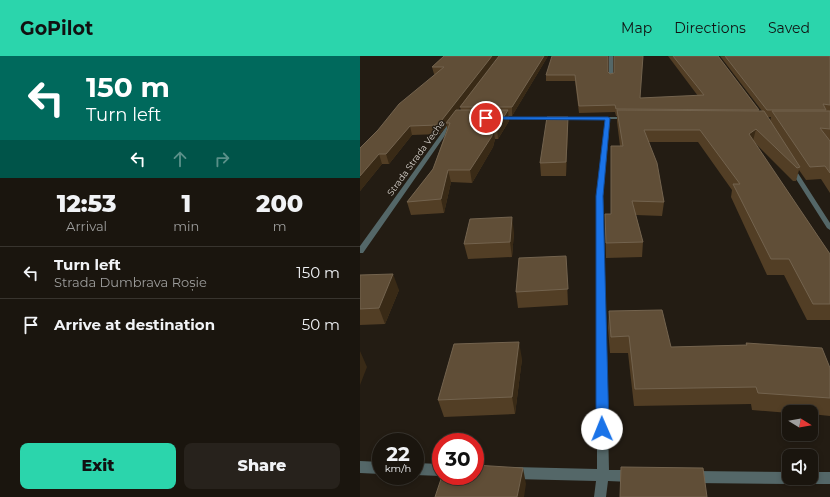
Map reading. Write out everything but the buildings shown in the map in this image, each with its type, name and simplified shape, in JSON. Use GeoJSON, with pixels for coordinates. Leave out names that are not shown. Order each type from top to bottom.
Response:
{"type":"FeatureCollection","features":[{"type":"Feature","properties":{"kind":"street"},"geometry":{"type":"LineString","coordinates":[[611,56],[611,78]]}},
{"type":"Feature","properties":{"kind":"street","name":"Strada Strada Veche"},"geometry":{"type":"LineString","coordinates":[[360,251],[455,118]]}},
{"type":"Feature","properties":{"kind":"street"},"geometry":{"type":"LineString","coordinates":[[494,118],[631,118]]}},
{"type":"Feature","properties":{"kind":"street"},"geometry":{"type":"LineString","coordinates":[[600,497],[603,476],[600,196],[608,118]]}},
{"type":"Feature","properties":{"kind":"street"},"geometry":{"type":"LineString","coordinates":[[790,165],[830,228]]}},
{"type":"Feature","properties":{"kind":"street"},"geometry":{"type":"LineString","coordinates":[[360,467],[372,468]]}},
{"type":"Feature","properties":{"kind":"street"},"geometry":{"type":"LineString","coordinates":[[499,472],[642,476]]}},
{"type":"Feature","properties":{"kind":"street"},"geometry":{"type":"LineString","coordinates":[[680,477],[782,478]]}},
{"type":"Feature","properties":{"kind":"street"},"geometry":{"type":"LineString","coordinates":[[818,478],[830,478]]}},
{"type":"Feature","properties":{"kind":"route"},"geometry":{"type":"LineString","coordinates":[[486,118],[608,118],[600,196],[602,429]]}}]}
